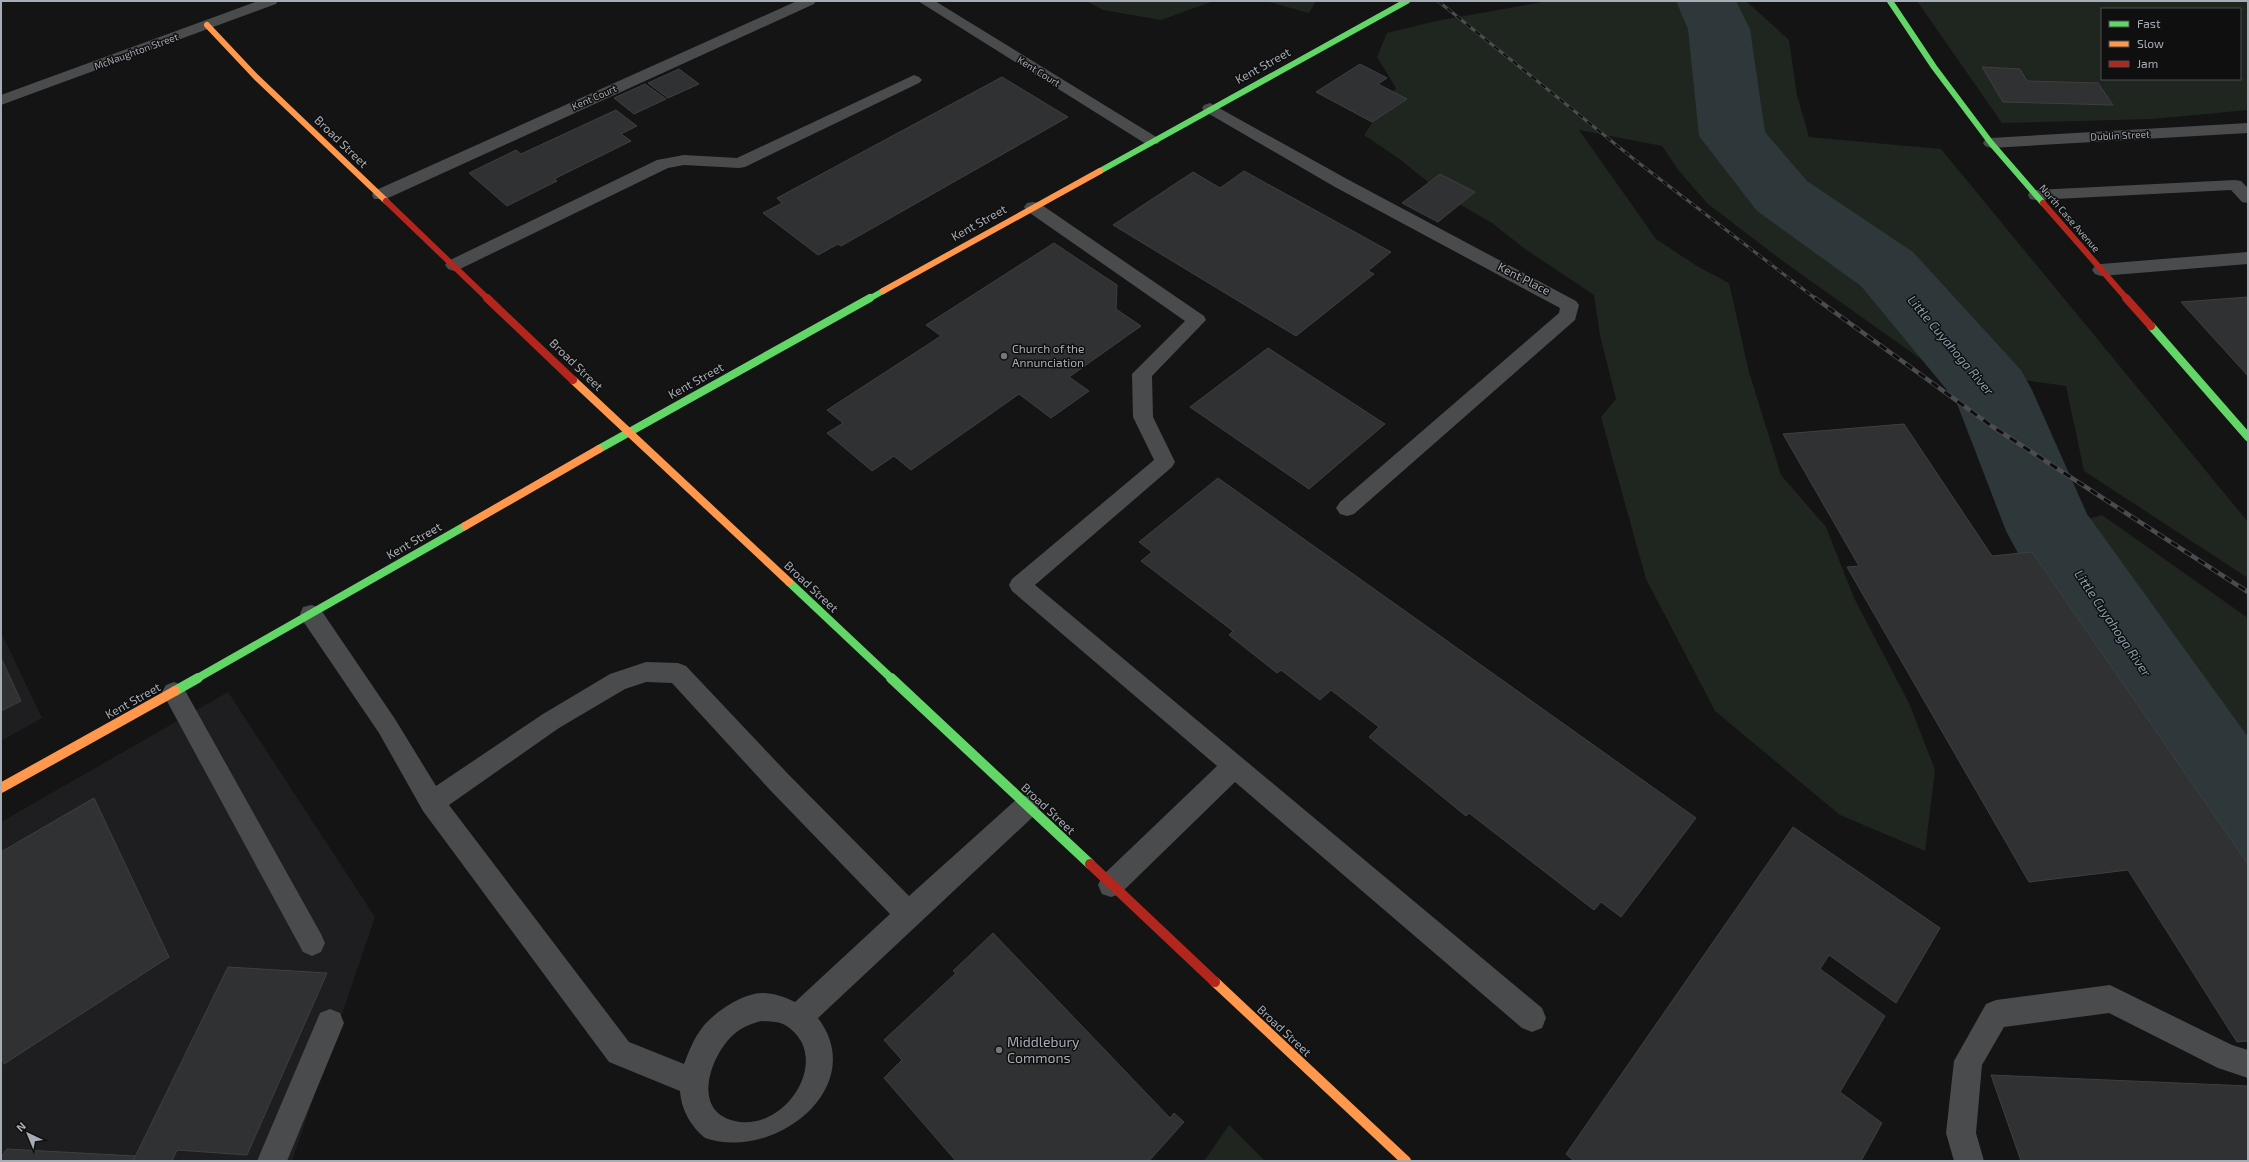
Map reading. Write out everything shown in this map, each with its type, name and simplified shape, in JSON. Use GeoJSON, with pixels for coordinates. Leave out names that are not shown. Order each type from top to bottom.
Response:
{"type":"FeatureCollection","features":[{"type":"Feature","properties":{"kind":"street","name":"McNaughton Street"},"geometry":{"type":"LineString","coordinates":[[1,100],[270,1]]}},
{"type":"Feature","properties":{"kind":"street","name":"Kent Court"},"geometry":{"type":"LineString","coordinates":[[380,195],[809,1]]}},
{"type":"Feature","properties":{"kind":"street","name":"Kent Court"},"geometry":{"type":"LineString","coordinates":[[925,1],[1152,141]]}},
{"type":"Feature","properties":{"kind":"street","name":"Kent Street"},"geometry":{"type":"LineString","coordinates":[[1,788],[174,692],[628,432],[1210,108],[1406,1]]}},
{"type":"Feature","properties":{"kind":"street","name":"North Case Avenue"},"geometry":{"type":"LineString","coordinates":[[1890,1],[1934,67],[1991,143],[2248,437]]}},
{"type":"Feature","properties":{"kind":"street","name":"Broad Street"},"geometry":{"type":"LineString","coordinates":[[207,25],[256,77],[628,432],[1406,1161]]}},
{"type":"Feature","properties":{"kind":"street"},"geometry":{"type":"LineString","coordinates":[[454,265],[663,164],[684,160],[739,163],[914,80]]}},
{"type":"Feature","properties":{"kind":"street","name":"Kent Place"},"geometry":{"type":"LineString","coordinates":[[1210,108],[1341,182],[1570,306],[1568,316],[1347,508]]}},
{"type":"Feature","properties":{"kind":"street","name":"Dublin Street"},"geometry":{"type":"LineString","coordinates":[[1991,143],[2248,128]]}},
{"type":"Feature","properties":{"kind":"street"},"geometry":{"type":"LineString","coordinates":[[2036,195],[2235,185],[2248,198]]}},
{"type":"Feature","properties":{"kind":"street"},"geometry":{"type":"LineString","coordinates":[[1033,207],[1197,320],[1142,374],[1143,417],[1165,462],[1020,585],[1532,1018]]}},
{"type":"Feature","properties":{"kind":"street"},"geometry":{"type":"LineString","coordinates":[[2101,270],[2248,258]]}},
{"type":"Feature","properties":{"kind":"street"},"geometry":{"type":"LineString","coordinates":[[311,614],[387,726],[432,803],[619,1052],[694,1082]]}},
{"type":"Feature","properties":{"kind":"street"},"geometry":{"type":"LineString","coordinates":[[432,803],[551,721],[618,681],[646,672],[678,673],[780,783],[908,914]]}},
{"type":"Feature","properties":{"kind":"street"},"geometry":{"type":"LineString","coordinates":[[174,692],[312,942]]}},
{"type":"Feature","properties":{"kind":"street"},"geometry":{"type":"LineString","coordinates":[[1111,885],[1234,766]]}},
{"type":"Feature","properties":{"kind":"street"},"geometry":{"type":"LineString","coordinates":[[799,1017],[908,914],[945,882],[1026,806]]}},
{"type":"Feature","properties":{"kind":"street"},"geometry":{"type":"LineString","coordinates":[[1969,1161],[1961,1133],[1968,1061],[1996,1014],[2110,999],[2228,1058],[2248,1064]]}},
{"type":"Feature","properties":{"kind":"street"},"geometry":{"type":"LineString","coordinates":[[761,1007],[782,1009],[799,1017],[812,1031],[820,1050],[819,1072],[812,1095],[797,1114],[779,1128],[759,1136],[745,1137],[738,1137],[720,1131],[705,1119],[696,1102],[694,1082],[698,1062],[707,1042],[721,1027],[740,1013],[761,1007]]}},
{"type":"Feature","properties":{"kind":"street"},"geometry":{"type":"LineString","coordinates":[[272,1161],[330,1023]]}},
{"type":"Feature","properties":{"kind":"shaded area"},"geometry":{"type":"Polygon","coordinates":[[[1086,1],[1214,1],[1161,20],[1103,10],[1086,1]]]}},
{"type":"Feature","properties":{"kind":"shaded area"},"geometry":{"type":"Polygon","coordinates":[[[1265,1],[1316,1],[1309,13],[1265,1]]]}},
{"type":"Feature","properties":{"kind":"shaded area"},"geometry":{"type":"Polygon","coordinates":[[[1548,1],[1746,1],[1789,40],[1797,95],[1809,137],[1941,149],[2248,522],[2248,578],[2084,471],[2066,386],[1932,367],[1784,262],[1708,204],[1679,171],[1662,146],[1579,130],[1656,239],[1697,266],[1729,283],[1749,372],[1781,475],[1826,527],[1854,598],[1909,703],[1935,770],[1925,851],[1840,815],[1715,711],[1646,579],[1601,417],[1616,399],[1600,335],[1594,295],[1525,249],[1492,223],[1447,197],[1398,158],[1364,135],[1396,88],[1377,57],[1387,33],[1436,21],[1548,1]]]}},
{"type":"Feature","properties":{"kind":"shaded area"},"geometry":{"type":"Polygon","coordinates":[[[1917,1],[2248,1],[2248,110],[2153,119],[2002,123],[1917,1]]]}},
{"type":"Feature","properties":{"kind":"shaded area"},"geometry":{"type":"Polygon","coordinates":[[[2102,515],[2248,618],[2248,776],[2063,540],[2088,519],[2102,515]]]}},
{"type":"Feature","properties":{"kind":"shaded area"},"geometry":{"type":"Polygon","coordinates":[[[1,632],[42,718],[1,741],[1,632]]]}},
{"type":"Feature","properties":{"kind":"shaded area"},"geometry":{"type":"Polygon","coordinates":[[[228,692],[375,917],[292,1161],[1,1161],[1,822],[228,692]]]}},
{"type":"Feature","properties":{"kind":"shaded area"},"geometry":{"type":"Polygon","coordinates":[[[1229,1125],[1265,1161],[1204,1161],[1229,1125]]]}},
{"type":"Feature","properties":{"kind":"building"},"geometry":{"type":"Polygon","coordinates":[[[1360,64],[1387,78],[1378,84],[1407,99],[1372,122],[1316,92],[1360,64]]]}},
{"type":"Feature","properties":{"kind":"building"},"geometry":{"type":"Polygon","coordinates":[[[1982,67],[2020,69],[2027,81],[2098,83],[2113,105],[2003,102],[1982,67]]]}},
{"type":"Feature","properties":{"kind":"building"},"geometry":{"type":"Polygon","coordinates":[[[679,69],[699,84],[668,98],[648,83],[679,69]]]}},
{"type":"Feature","properties":{"kind":"building"},"geometry":{"type":"Polygon","coordinates":[[[1002,77],[1068,117],[841,246],[838,244],[818,255],[763,213],[782,203],[777,198],[1002,77]]]}},
{"type":"Feature","properties":{"kind":"building"},"geometry":{"type":"Polygon","coordinates":[[[645,84],[666,99],[634,114],[614,98],[645,84]]]}},
{"type":"Feature","properties":{"kind":"building"},"geometry":{"type":"Polygon","coordinates":[[[616,110],[637,126],[621,134],[631,141],[554,179],[557,181],[507,206],[469,173],[516,150],[521,154],[616,110]]]}},
{"type":"Feature","properties":{"kind":"building"},"geometry":{"type":"Polygon","coordinates":[[[1244,171],[1391,252],[1368,271],[1374,274],[1296,336],[1113,225],[1193,172],[1220,188],[1244,171]]]}},
{"type":"Feature","properties":{"kind":"building"},"geometry":{"type":"Polygon","coordinates":[[[1440,174],[1475,192],[1438,222],[1402,203],[1440,174]]]}},
{"type":"Feature","properties":{"kind":"building","name":"Church of the Annunciation"},"geometry":{"type":"Polygon","coordinates":[[[1054,243],[1117,285],[1116,309],[1141,326],[1069,377],[1089,391],[1051,418],[1019,394],[911,470],[894,456],[872,471],[827,433],[843,423],[827,410],[941,336],[926,325],[1054,243]]]}},
{"type":"Feature","properties":{"kind":"building"},"geometry":{"type":"Polygon","coordinates":[[[2248,297],[2248,376],[2181,302],[2248,297]]]}},
{"type":"Feature","properties":{"kind":"building"},"geometry":{"type":"Polygon","coordinates":[[[1268,348],[1385,424],[1309,489],[1190,407],[1268,348]]]}},
{"type":"Feature","properties":{"kind":"building"},"geometry":{"type":"Polygon","coordinates":[[[1904,424],[1992,556],[2032,552],[2248,864],[2248,1041],[2237,1042],[2128,870],[2029,882],[1847,567],[1859,566],[1783,434],[1904,424]]]}},
{"type":"Feature","properties":{"kind":"building"},"geometry":{"type":"Polygon","coordinates":[[[1218,478],[1696,818],[1621,917],[1601,902],[1594,910],[1469,813],[1466,816],[1369,737],[1379,727],[1331,690],[1320,700],[1281,670],[1277,673],[1229,635],[1233,631],[1141,561],[1152,552],[1139,542],[1218,478]]]}},
{"type":"Feature","properties":{"kind":"building"},"geometry":{"type":"Polygon","coordinates":[[[1,658],[21,701],[1,711],[1,658]]]}},
{"type":"Feature","properties":{"kind":"building"},"geometry":{"type":"Polygon","coordinates":[[[94,798],[169,957],[4,1064],[1,1056],[1,852],[94,798]]]}},
{"type":"Feature","properties":{"kind":"building"},"geometry":{"type":"Polygon","coordinates":[[[1793,827],[1940,928],[1896,1003],[1829,955],[1820,969],[1885,1016],[1840,1092],[1882,1123],[1861,1161],[1574,1161],[1566,1154],[1793,827]]]}},
{"type":"Feature","properties":{"kind":"building","name":"Middlebury Commons"},"geometry":{"type":"Polygon","coordinates":[[[993,933],[1170,1118],[1174,1113],[1184,1122],[1149,1161],[956,1161],[884,1078],[902,1060],[884,1040],[956,973],[953,971],[993,933]]]}},
{"type":"Feature","properties":{"kind":"building"},"geometry":{"type":"Polygon","coordinates":[[[228,967],[327,973],[247,1155],[177,1150],[172,1161],[133,1161],[228,967]]]}},
{"type":"Feature","properties":{"kind":"building"},"geometry":{"type":"Polygon","coordinates":[[[1991,1075],[2248,1086],[2248,1161],[2021,1161],[1991,1075]]]}},
{"type":"Feature","properties":{"kind":"building"},"geometry":{"type":"Polygon","coordinates":[[[7,1149],[135,1156],[133,1161],[1,1161],[1,1157],[7,1149]]]}},
{"type":"Feature","properties":{"kind":"waterway","name":"Little Cuyahoga River"},"geometry":{"type":"LineString","coordinates":[[1706,1],[1719,29],[1732,136],[1782,196],[1887,269],[1992,390],[2050,531],[2248,822]]}},
{"type":"Feature","properties":{"kind":"railway"},"geometry":{"type":"LineString","coordinates":[[1438,1],[1635,160],[1816,299]]}},
{"type":"Feature","properties":{"kind":"railway"},"geometry":{"type":"LineString","coordinates":[[1815,298],[1993,427],[2248,592]]}},
{"type":"Feature","properties":{"kind":"traffic: fast"},"geometry":{"type":"LineString","coordinates":[[1100,171],[1407,1]]}},
{"type":"Feature","properties":{"kind":"traffic: fast"},"geometry":{"type":"LineString","coordinates":[[1890,1],[1934,67],[1991,143],[2043,203]]}},
{"type":"Feature","properties":{"kind":"traffic: fast"},"geometry":{"type":"LineString","coordinates":[[599,449],[883,291]]}},
{"type":"Feature","properties":{"kind":"traffic: fast"},"geometry":{"type":"LineString","coordinates":[[2151,326],[2248,437]]}},
{"type":"Feature","properties":{"kind":"traffic: fast"},"geometry":{"type":"LineString","coordinates":[[175,691],[465,526]]}},
{"type":"Feature","properties":{"kind":"traffic: fast"},"geometry":{"type":"LineString","coordinates":[[789,582],[1090,864]]}},
{"type":"Feature","properties":{"kind":"traffic: slow"},"geometry":{"type":"LineString","coordinates":[[207,25],[256,77],[386,201]]}},
{"type":"Feature","properties":{"kind":"traffic: slow"},"geometry":{"type":"LineString","coordinates":[[883,291],[1100,171]]}},
{"type":"Feature","properties":{"kind":"traffic: slow"},"geometry":{"type":"LineString","coordinates":[[573,380],[789,582]]}},
{"type":"Feature","properties":{"kind":"traffic: slow"},"geometry":{"type":"LineString","coordinates":[[465,526],[599,449]]}},
{"type":"Feature","properties":{"kind":"traffic: slow"},"geometry":{"type":"LineString","coordinates":[[1,788],[175,691]]}},
{"type":"Feature","properties":{"kind":"traffic: slow"},"geometry":{"type":"LineString","coordinates":[[1215,982],[1406,1161]]}},
{"type":"Feature","properties":{"kind":"traffic: jam"},"geometry":{"type":"LineString","coordinates":[[386,201],[573,380]]}},
{"type":"Feature","properties":{"kind":"traffic: jam"},"geometry":{"type":"LineString","coordinates":[[2043,203],[2151,326]]}},
{"type":"Feature","properties":{"kind":"traffic: jam"},"geometry":{"type":"LineString","coordinates":[[1090,864],[1215,982]]}},
{"type":"Feature","properties":{"kind":"place","name":"Church of the Annunciation"},"geometry":{"type":"Point","coordinates":[1004,356]}},
{"type":"Feature","properties":{"kind":"place","name":"Middlebury Commons"},"geometry":{"type":"Point","coordinates":[999,1050]}}]}
